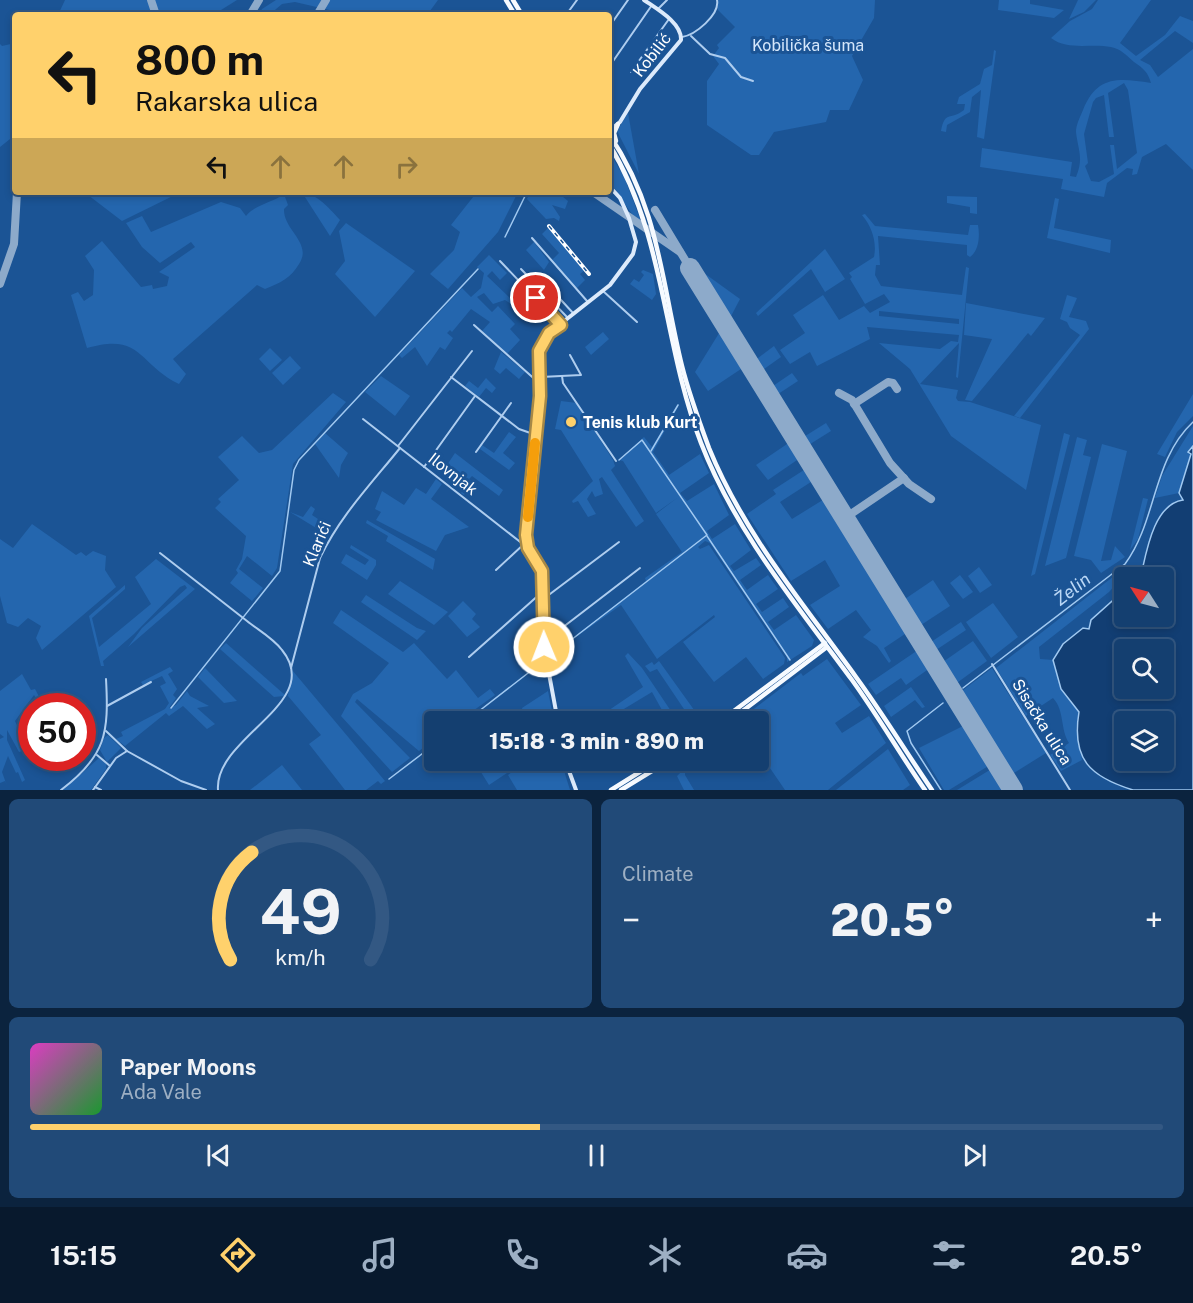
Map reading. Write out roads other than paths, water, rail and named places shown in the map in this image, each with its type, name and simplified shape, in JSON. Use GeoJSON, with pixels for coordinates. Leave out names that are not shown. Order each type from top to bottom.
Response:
{"type":"FeatureCollection","features":[{"type":"Feature","properties":{"kind":"main road","name":"Kobilić"},"geometry":{"type":"LineString","coordinates":[[612,129],[638,93],[676,48],[682,37],[669,19],[644,0]]}},
{"type":"Feature","properties":{"kind":"main road"},"geometry":{"type":"LineString","coordinates":[[618,124],[614,137],[653,227],[682,367],[710,449],[750,529],[925,790]]}},
{"type":"Feature","properties":{"kind":"main road"},"geometry":{"type":"LineString","coordinates":[[612,137],[628,165]]}},
{"type":"Feature","properties":{"kind":"main road"},"geometry":{"type":"LineString","coordinates":[[612,149],[632,183],[649,231],[677,368],[702,444],[744,530],[813,628],[893,730],[932,790]]}},
{"type":"Feature","properties":{"kind":"main road"},"geometry":{"type":"LineString","coordinates":[[556,711],[543,641],[541,566],[528,548],[526,535],[541,385],[539,351],[549,333],[603,291],[626,265],[636,246],[626,207],[612,190]]}},
{"type":"Feature","properties":{"kind":"main road"},"geometry":{"type":"LineString","coordinates":[[813,628],[818,643],[813,652]]}},
{"type":"Feature","properties":{"kind":"main road"},"geometry":{"type":"LineString","coordinates":[[734,711],[827,644]]}},
{"type":"Feature","properties":{"kind":"main road"},"geometry":{"type":"LineString","coordinates":[[742,711],[827,644]]}},
{"type":"Feature","properties":{"kind":"main road"},"geometry":{"type":"LineString","coordinates":[[809,660],[825,653],[835,657]]}},
{"type":"Feature","properties":{"kind":"main road"},"geometry":{"type":"LineString","coordinates":[[569,771],[576,790]]}},
{"type":"Feature","properties":{"kind":"main road"},"geometry":{"type":"LineString","coordinates":[[611,790],[641,771]]}},
{"type":"Feature","properties":{"kind":"main road"},"geometry":{"type":"LineString","coordinates":[[621,790],[652,771]]}},
{"type":"Feature","properties":{"kind":"street"},"geometry":{"type":"LineString","coordinates":[[612,23],[628,0]]}},
{"type":"Feature","properties":{"kind":"street"},"geometry":{"type":"LineString","coordinates":[[658,10],[667,0]]}},
{"type":"Feature","properties":{"kind":"street"},"geometry":{"type":"LineString","coordinates":[[682,37],[691,36],[716,9],[717,0]]}},
{"type":"Feature","properties":{"kind":"street"},"geometry":{"type":"LineString","coordinates":[[612,63],[652,5]]}},
{"type":"Feature","properties":{"kind":"street"},"geometry":{"type":"LineString","coordinates":[[631,72],[669,19]]}},
{"type":"Feature","properties":{"kind":"street"},"geometry":{"type":"LineString","coordinates":[[691,36],[710,54],[725,58],[741,77],[753,81]]}},
{"type":"Feature","properties":{"kind":"street"},"geometry":{"type":"LineString","coordinates":[[532,238],[589,303]]}},
{"type":"Feature","properties":{"kind":"street"},"geometry":{"type":"LineString","coordinates":[[500,261],[561,325]]}},
{"type":"Feature","properties":{"kind":"street"},"geometry":{"type":"LineString","coordinates":[[521,269],[569,319]]}},
{"type":"Feature","properties":{"kind":"street"},"geometry":{"type":"LineString","coordinates":[[539,276],[575,315]]}},
{"type":"Feature","properties":{"kind":"street"},"geometry":{"type":"LineString","coordinates":[[603,291],[637,322]]}},
{"type":"Feature","properties":{"kind":"street"},"geometry":{"type":"LineString","coordinates":[[474,325],[541,385]]}},
{"type":"Feature","properties":{"kind":"street","name":"Klarići"},"geometry":{"type":"LineString","coordinates":[[218,790],[218,777],[226,759],[284,699],[291,684],[291,668],[323,552],[342,517],[472,351]]}},
{"type":"Feature","properties":{"kind":"street"},"geometry":{"type":"LineString","coordinates":[[541,377],[582,374],[570,355]]}},
{"type":"Feature","properties":{"kind":"street"},"geometry":{"type":"LineString","coordinates":[[562,376],[563,383],[616,461]]}},
{"type":"Feature","properties":{"kind":"street"},"geometry":{"type":"LineString","coordinates":[[451,377],[521,430],[536,435]]}},
{"type":"Feature","properties":{"kind":"street"},"geometry":{"type":"LineString","coordinates":[[424,467],[476,395]]}},
{"type":"Feature","properties":{"kind":"street"},"geometry":{"type":"LineString","coordinates":[[476,452],[511,404]]}},
{"type":"Feature","properties":{"kind":"street","name":"Ilovnjak"},"geometry":{"type":"LineString","coordinates":[[363,419],[528,548]]}},
{"type":"Feature","properties":{"kind":"street"},"geometry":{"type":"LineString","coordinates":[[516,538],[526,535]]}},
{"type":"Feature","properties":{"kind":"street"},"geometry":{"type":"LineString","coordinates":[[469,657],[543,594],[550,594],[619,542]]}},
{"type":"Feature","properties":{"kind":"street"},"geometry":{"type":"LineString","coordinates":[[496,570],[524,544]]}},
{"type":"Feature","properties":{"kind":"street"},"geometry":{"type":"LineString","coordinates":[[160,553],[280,648],[291,668]]}},
{"type":"Feature","properties":{"kind":"street"},"geometry":{"type":"LineString","coordinates":[[543,641],[640,568]]}},
{"type":"Feature","properties":{"kind":"street","name":"Sisačka ulica"},"geometry":{"type":"LineString","coordinates":[[993,666],[1070,790]]}},
{"type":"Feature","properties":{"kind":"street"},"geometry":{"type":"LineString","coordinates":[[61,790],[97,755],[106,731],[106,679]]}},
{"type":"Feature","properties":{"kind":"street"},"geometry":{"type":"LineString","coordinates":[[107,706],[151,682]]}},
{"type":"Feature","properties":{"kind":"street"},"geometry":{"type":"LineString","coordinates":[[106,731],[127,751],[186,784],[206,790]]}},
{"type":"Feature","properties":{"kind":"street"},"geometry":{"type":"LineString","coordinates":[[101,790],[94,789],[120,753],[127,751]]}},
{"type":"Feature","properties":{"kind":"street"},"geometry":{"type":"LineString","coordinates":[[97,755],[110,766]]}},
{"type":"Feature","properties":{"kind":"waterway"},"geometry":{"type":"LineString","coordinates":[[505,237],[526,195]]}},
{"type":"Feature","properties":{"kind":"waterway"},"geometry":{"type":"LineString","coordinates":[[171,708],[280,571],[294,470],[299,460],[478,269]]}},
{"type":"Feature","properties":{"kind":"waterway"},"geometry":{"type":"LineString","coordinates":[[651,451],[678,405]]}},
{"type":"Feature","properties":{"kind":"waterway","name":"Želin"},"geometry":{"type":"LineString","coordinates":[[963,688],[1125,564],[1143,529],[1170,454],[1180,437],[1193,422]]}},
{"type":"Feature","properties":{"kind":"waterway"},"geometry":{"type":"LineString","coordinates":[[549,657],[707,535],[642,440],[619,460]]}},
{"type":"Feature","properties":{"kind":"waterway"},"geometry":{"type":"LineString","coordinates":[[707,536],[790,660]]}},
{"type":"Feature","properties":{"kind":"waterway"},"geometry":{"type":"LineString","coordinates":[[479,711],[541,663]]}},
{"type":"Feature","properties":{"kind":"waterway","name":"Želin"},"geometry":{"type":"LineString","coordinates":[[941,790],[911,743],[907,731],[943,703]]}},
{"type":"Feature","properties":{"kind":"waterway"},"geometry":{"type":"LineString","coordinates":[[389,779],[424,752]]}},
{"type":"Feature","properties":{"kind":"railway"},"geometry":{"type":"LineString","coordinates":[[549,226],[589,274]]}},
{"type":"Feature","properties":{"kind":"place","name":"Tenis klub Kurt"},"geometry":{"type":"Point","coordinates":[571,422]}},
{"type":"Feature","properties":{"kind":"park label","name":"Kobilička šuma"},"geometry":{"type":"Point","coordinates":[808,45]}}]}
